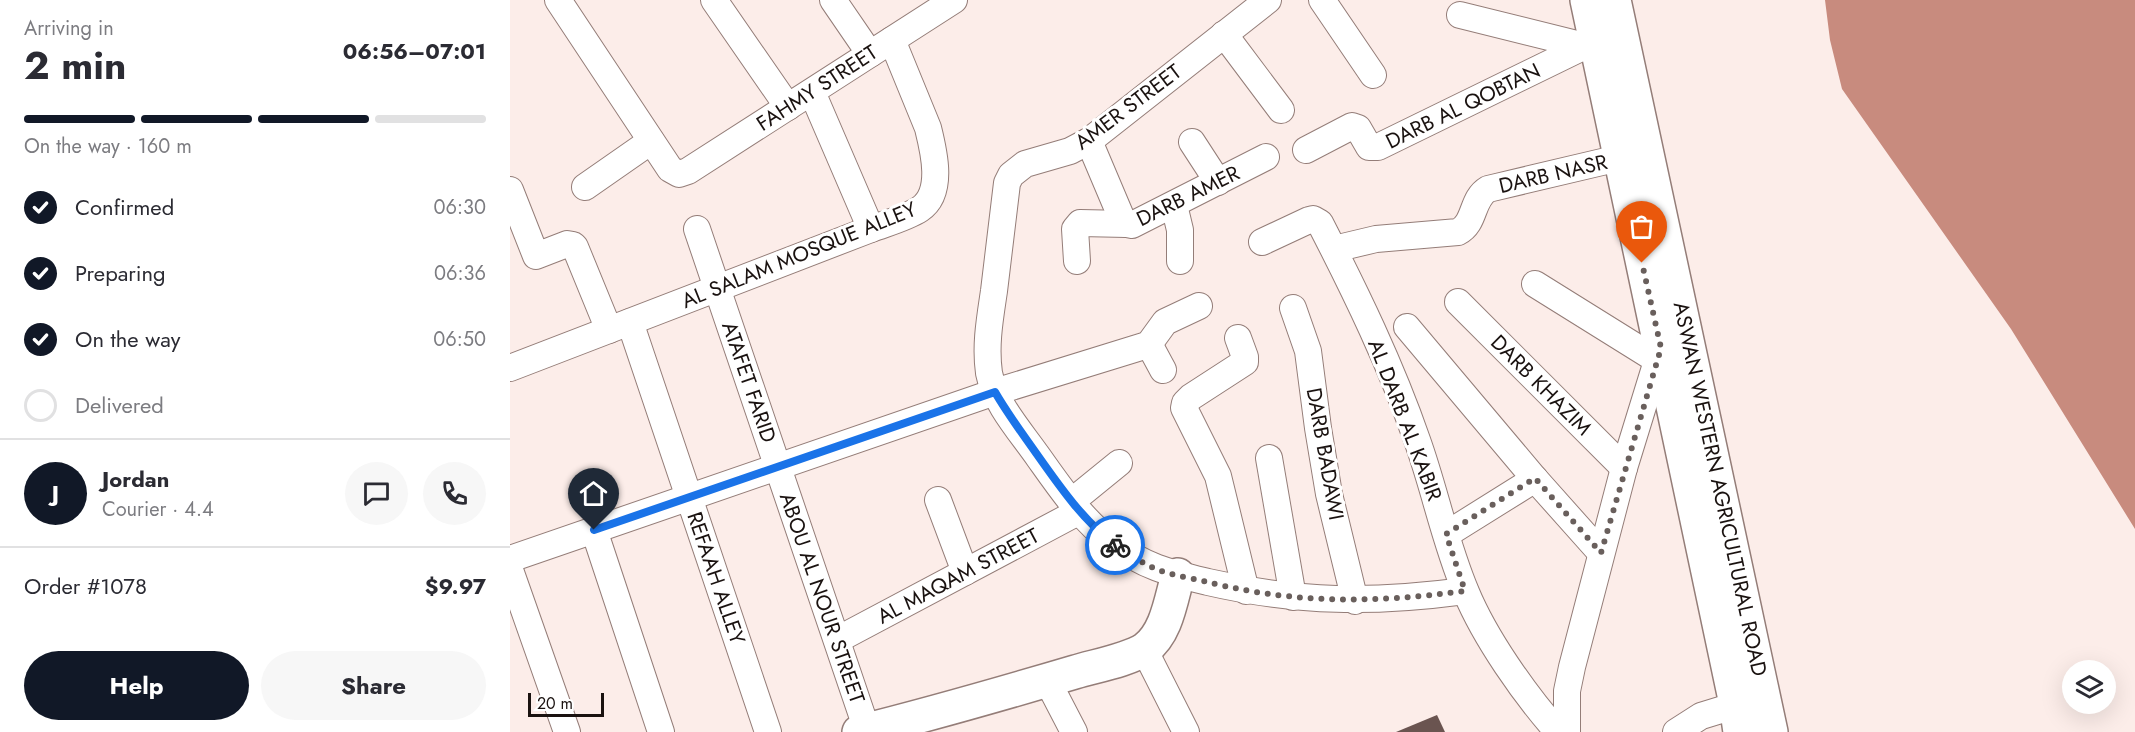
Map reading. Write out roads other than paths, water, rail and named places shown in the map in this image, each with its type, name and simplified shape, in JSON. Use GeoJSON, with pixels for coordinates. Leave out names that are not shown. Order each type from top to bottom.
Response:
{"type":"FeatureCollection","features":[{"type":"Feature","properties":{"kind":"main road","name":"ASWAN WESTERN AGRICULTURAL ROAD"},"geometry":{"type":"LineString","coordinates":[[1587,0],[1591,45],[1619,158],[1659,354],[1747,711],[1771,732]]}},
{"type":"Feature","properties":{"kind":"main road","name":"ASWAN WESTERN AGRICULTURAL ROAD"},"geometry":{"type":"LineString","coordinates":[[1614,0],[1747,711]]}},
{"type":"Feature","properties":{"kind":"main road"},"geometry":{"type":"LineString","coordinates":[[863,731],[1047,680],[1129,656],[1144,649],[1161,629],[1178,575]]}},
{"type":"Feature","properties":{"kind":"street"},"geometry":{"type":"LineString","coordinates":[[558,0],[651,141],[585,187]]}},
{"type":"Feature","properties":{"kind":"street"},"geometry":{"type":"LineString","coordinates":[[714,0],[788,107]]}},
{"type":"Feature","properties":{"kind":"street"},"geometry":{"type":"LineString","coordinates":[[833,0],[870,54]]}},
{"type":"Feature","properties":{"kind":"street","name":"FAHMY STREET"},"geometry":{"type":"LineString","coordinates":[[651,141],[670,169],[679,174],[688,171],[954,0]]}},
{"type":"Feature","properties":{"kind":"street","name":"AMER STREET"},"geometry":{"type":"LineString","coordinates":[[995,392],[990,375],[987,341],[1007,183],[1011,175],[1025,164],[1070,151],[1089,141],[1268,0]]}},
{"type":"Feature","properties":{"kind":"street"},"geometry":{"type":"LineString","coordinates":[[1322,0],[1373,75]]}},
{"type":"Feature","properties":{"kind":"street"},"geometry":{"type":"LineString","coordinates":[[1460,15],[1591,45]]}},
{"type":"Feature","properties":{"kind":"street"},"geometry":{"type":"LineString","coordinates":[[1224,34],[1281,110]]}},
{"type":"Feature","properties":{"kind":"street","name":"AL SALAM MOSQUE ALLEY"},"geometry":{"type":"LineString","coordinates":[[510,369],[918,211],[926,204],[934,187],[933,158],[928,128],[892,40]]}},
{"type":"Feature","properties":{"kind":"street","name":"DARB AL QOBTAN"},"geometry":{"type":"LineString","coordinates":[[1306,150],[1352,126],[1358,128],[1369,147],[1378,147],[1591,45]]}},
{"type":"Feature","properties":{"kind":"street"},"geometry":{"type":"LineString","coordinates":[[812,92],[871,229]]}},
{"type":"Feature","properties":{"kind":"street","name":"DARB AMER"},"geometry":{"type":"LineString","coordinates":[[1089,141],[1122,219],[1127,224],[1136,224],[1266,157]]}},
{"type":"Feature","properties":{"kind":"street"},"geometry":{"type":"LineString","coordinates":[[1192,142],[1218,182]]}},
{"type":"Feature","properties":{"kind":"street","name":"DARB NASR"},"geometry":{"type":"LineString","coordinates":[[1334,249],[1376,239],[1458,232],[1467,226],[1479,196],[1488,189],[1619,158]]}},
{"type":"Feature","properties":{"kind":"street","name":"REFAAH ALLEY"},"geometry":{"type":"LineString","coordinates":[[510,190],[536,256],[567,244],[573,244],[619,326],[688,497],[768,732]]}},
{"type":"Feature","properties":{"kind":"street"},"geometry":{"type":"LineString","coordinates":[[1174,205],[1180,230],[1180,261]]}},
{"type":"Feature","properties":{"kind":"street","name":"AL DARB AL KABIR"},"geometry":{"type":"LineString","coordinates":[[1263,242],[1313,219],[1320,223],[1360,304],[1405,408],[1418,441],[1465,591],[1491,641],[1539,711],[1558,732]]}},
{"type":"Feature","properties":{"kind":"street"},"geometry":{"type":"LineString","coordinates":[[1077,261],[1077,225],[1080,223],[1127,224]]}},
{"type":"Feature","properties":{"kind":"street","name":"ATAFET FARID"},"geometry":{"type":"LineString","coordinates":[[697,229],[778,466]]}},
{"type":"Feature","properties":{"kind":"street"},"geometry":{"type":"LineString","coordinates":[[1535,284],[1659,354],[1624,468],[1572,667],[1567,691],[1566,732]]}},
{"type":"Feature","properties":{"kind":"street","name":"DARB KHAZIM"},"geometry":{"type":"LineString","coordinates":[[1458,302],[1624,468]]}},
{"type":"Feature","properties":{"kind":"street"},"geometry":{"type":"LineString","coordinates":[[510,559],[995,392],[1149,344],[1165,322],[1168,308],[1199,306]]}},
{"type":"Feature","properties":{"kind":"street","name":"DARB BADAWI"},"geometry":{"type":"LineString","coordinates":[[1293,308],[1308,351],[1327,483],[1355,601]]}},
{"type":"Feature","properties":{"kind":"street"},"geometry":{"type":"LineString","coordinates":[[1407,327],[1601,553]]}},
{"type":"Feature","properties":{"kind":"street"},"geometry":{"type":"LineString","coordinates":[[1238,338],[1245,362],[1191,397],[1185,403],[1184,408],[1218,476],[1246,591]]}},
{"type":"Feature","properties":{"kind":"street"},"geometry":{"type":"LineString","coordinates":[[1149,344],[1163,370]]}},
{"type":"Feature","properties":{"kind":"street"},"geometry":{"type":"LineString","coordinates":[[995,392],[1074,507],[1095,529],[1133,557],[1155,568],[1246,591],[1293,597],[1355,601],[1410,598],[1465,591]]}},
{"type":"Feature","properties":{"kind":"street"},"geometry":{"type":"LineString","coordinates":[[1269,458],[1293,597]]}},
{"type":"Feature","properties":{"kind":"street","name":"AL MAQAM STREET"},"geometry":{"type":"LineString","coordinates":[[837,640],[965,572],[1074,507],[1119,462]]}},
{"type":"Feature","properties":{"kind":"street","name":"ABOU AL NOUR STREET"},"geometry":{"type":"LineString","coordinates":[[778,466],[837,640],[863,731]]}},
{"type":"Feature","properties":{"kind":"street"},"geometry":{"type":"LineString","coordinates":[[1446,534],[1535,478]]}},
{"type":"Feature","properties":{"kind":"street"},"geometry":{"type":"LineString","coordinates":[[938,500],[965,572]]}},
{"type":"Feature","properties":{"kind":"street"},"geometry":{"type":"LineString","coordinates":[[594,530],[661,732]]}},
{"type":"Feature","properties":{"kind":"street"},"geometry":{"type":"LineString","coordinates":[[510,570],[567,732]]}},
{"type":"Feature","properties":{"kind":"street"},"geometry":{"type":"LineString","coordinates":[[1144,649],[1186,732]]}},
{"type":"Feature","properties":{"kind":"street"},"geometry":{"type":"LineString","coordinates":[[1047,680],[1074,732]]}},
{"type":"Feature","properties":{"kind":"street"},"geometry":{"type":"LineString","coordinates":[[1676,732],[1701,716],[1747,711]]}}]}
